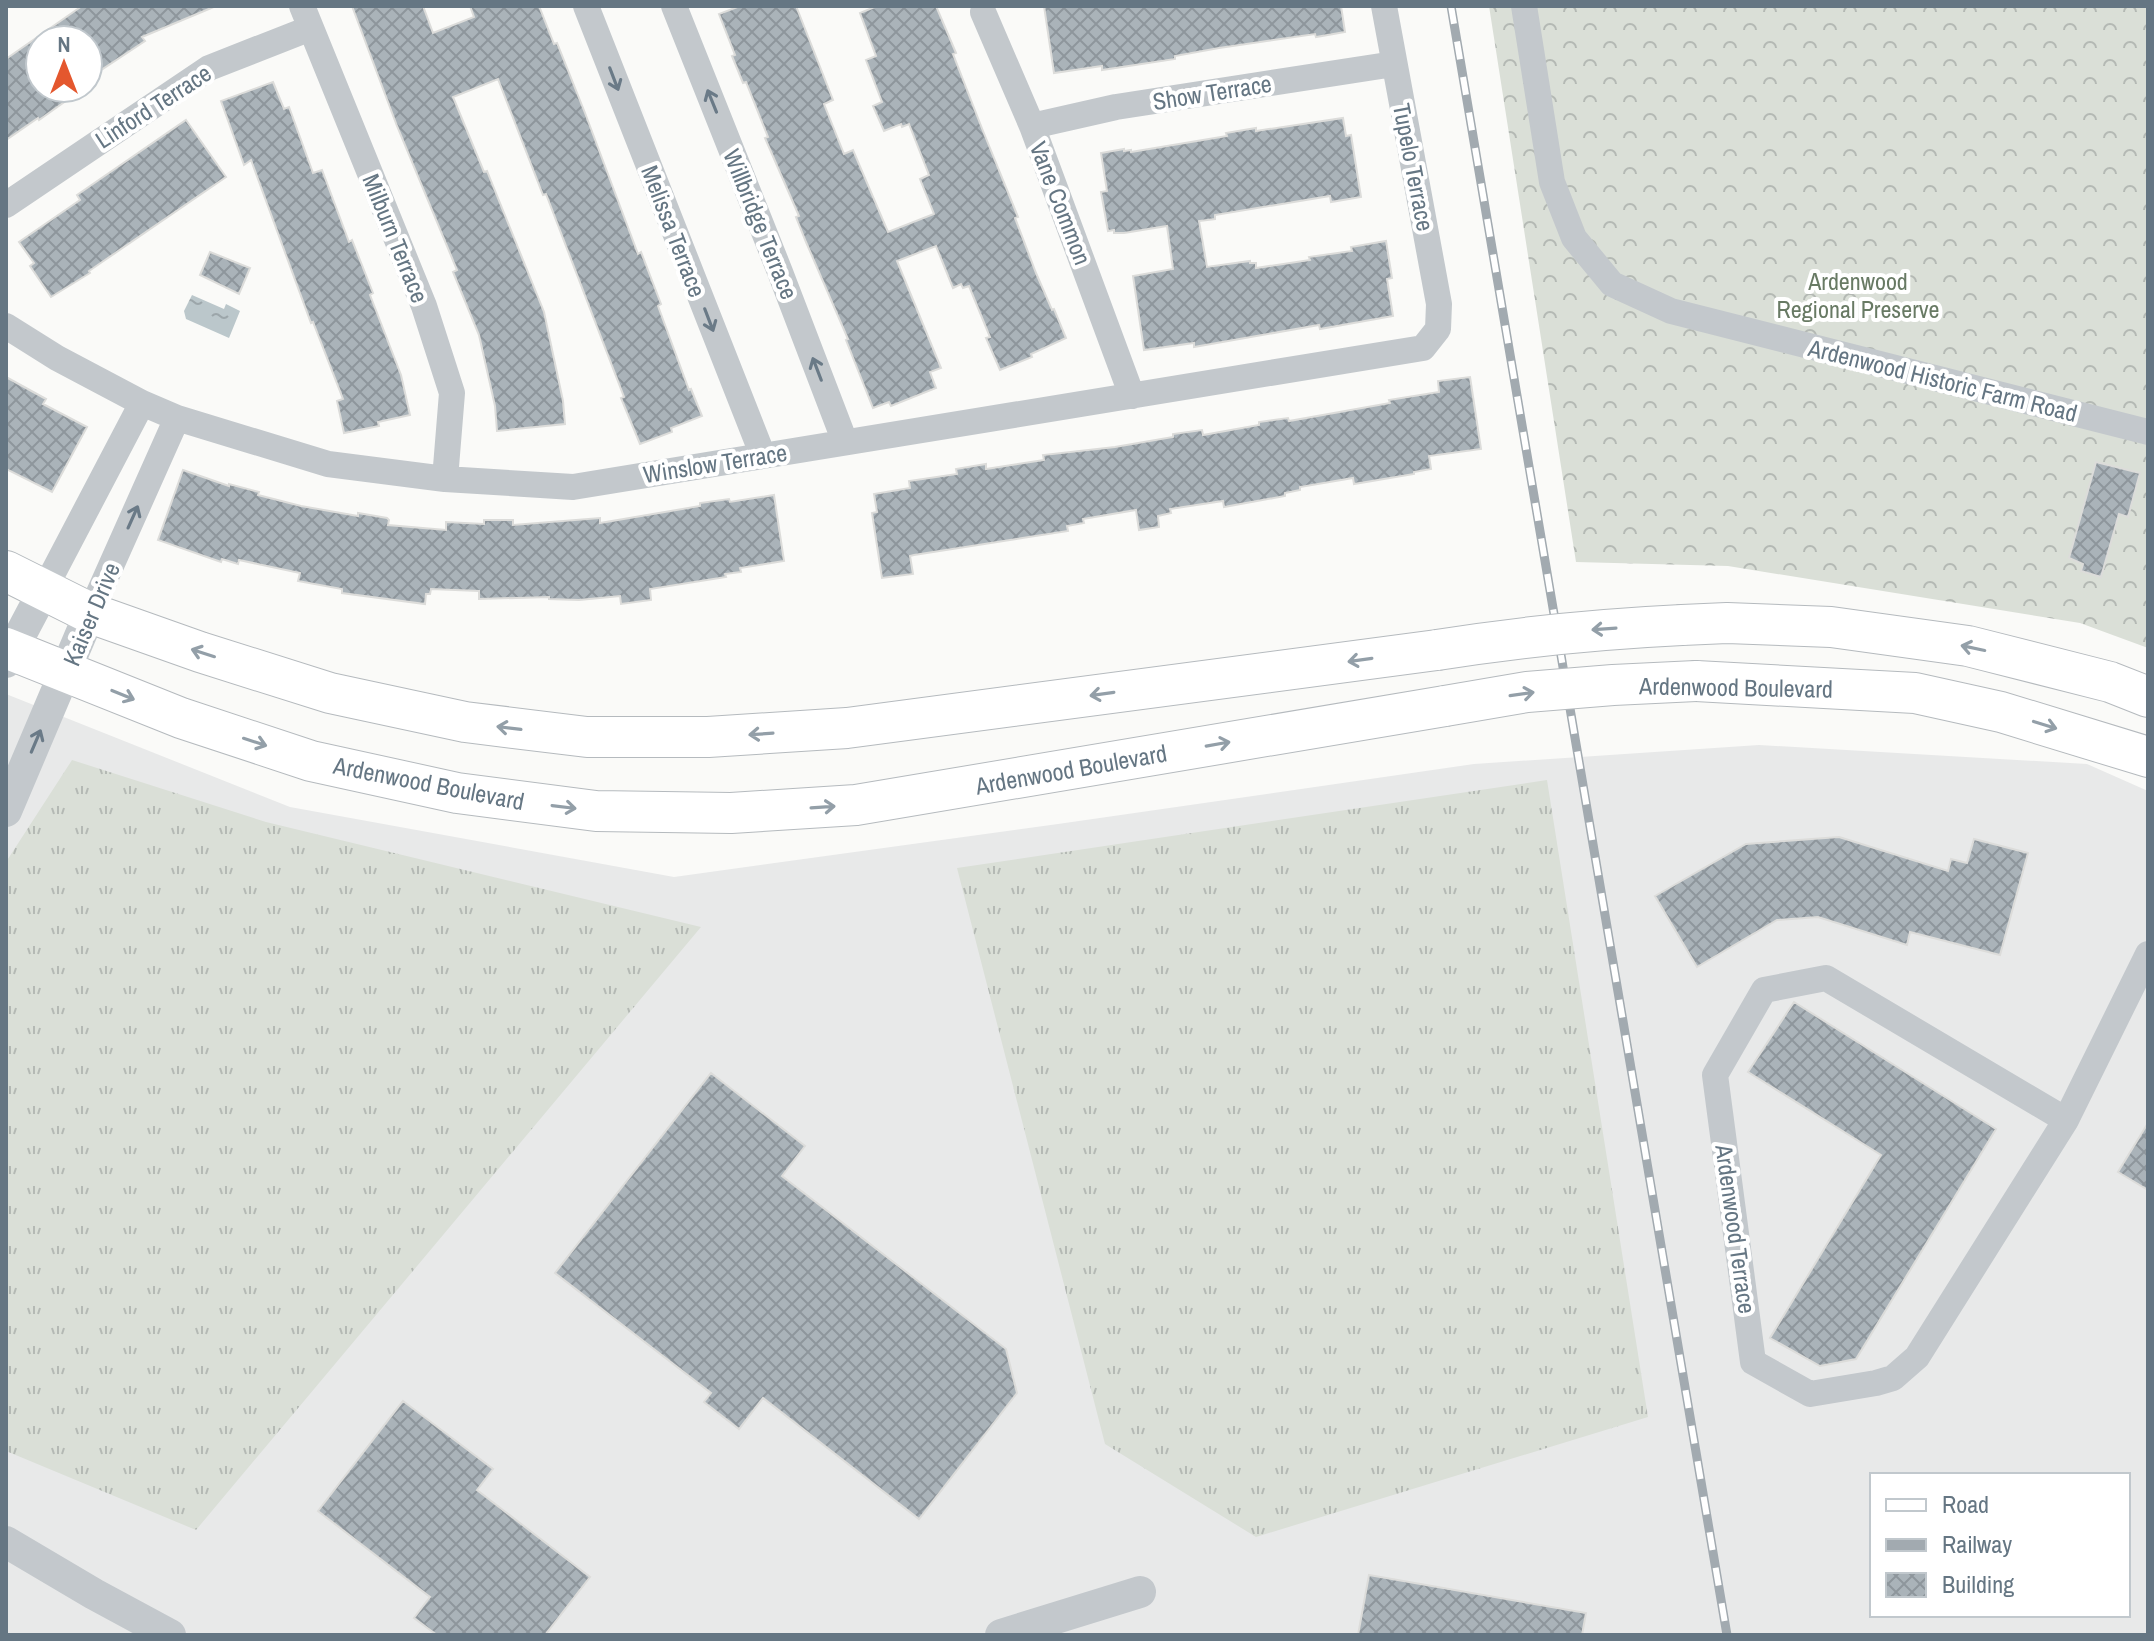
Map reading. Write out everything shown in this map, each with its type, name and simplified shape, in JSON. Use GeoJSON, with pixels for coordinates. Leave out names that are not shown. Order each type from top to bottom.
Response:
{"type":"FeatureCollection","features":[{"type":"Feature","properties":{"kind":"main road"},"geometry":{"type":"LineString","coordinates":[[6,571],[90,613],[330,693],[465,722],[587,737],[708,737],[847,728],[1513,638],[1602,628],[1727,623],[1831,627],[1968,646],[2110,682],[2148,697]]}},
{"type":"Feature","properties":{"kind":"main road","name":"Ardenwood Boulevard"},"geometry":{"type":"LineString","coordinates":[[8,654],[65,672],[181,718],[311,761],[457,793],[611,811],[731,813],[856,805],[1527,692],[1696,681],[1915,693],[2001,712],[2148,757]]}},
{"type":"Feature","properties":{"kind":"street","name":"Melissa Terrace"},"geometry":{"type":"LineString","coordinates":[[586,6],[763,456]]}},
{"type":"Feature","properties":{"kind":"street","name":"Willbridge Terrace"},"geometry":{"type":"LineString","coordinates":[[674,6],[845,442]]}},
{"type":"Feature","properties":{"kind":"street","name":"Tupelo Terrace"},"geometry":{"type":"LineString","coordinates":[[1384,6],[1439,304],[1438,329]]}},
{"type":"Feature","properties":{"kind":"street","name":"Ardenwood Historic Farm Road"},"geometry":{"type":"LineString","coordinates":[[1524,6],[1552,182],[1574,238],[1612,284],[1671,311],[2148,432]]}},
{"type":"Feature","properties":{"kind":"street","name":"Vane Common"},"geometry":{"type":"LineString","coordinates":[[983,12],[1032,126],[1132,396]]}},
{"type":"Feature","properties":{"kind":"street","name":"Linford Terrace"},"geometry":{"type":"LineString","coordinates":[[6,205],[209,68],[307,17]]}},
{"type":"Feature","properties":{"kind":"street","name":"Milburn Terrace"},"geometry":{"type":"LineString","coordinates":[[307,17],[424,306],[452,393],[445,479]]}},
{"type":"Feature","properties":{"kind":"street","name":"Show Terrace"},"geometry":{"type":"LineString","coordinates":[[1032,126],[1116,107],[1394,64]]}},
{"type":"Feature","properties":{"kind":"street","name":"Winslow Terrace"},"geometry":{"type":"LineString","coordinates":[[6,326],[57,358],[177,418],[328,464],[445,479],[573,487],[1423,348],[1438,329]]}},
{"type":"Feature","properties":{"kind":"street","name":"Kaiser Drive"},"geometry":{"type":"LineString","coordinates":[[8,654],[142,403]]}},
{"type":"Feature","properties":{"kind":"street","name":"Kaiser Drive"},"geometry":{"type":"LineString","coordinates":[[6,811],[177,418]]}},
{"type":"Feature","properties":{"kind":"street","name":"Ardenwood Terrace"},"geometry":{"type":"LineString","coordinates":[[2066,1120],[1826,978],[1764,990],[1715,1075],[1753,1362],[1810,1394],[1893,1378],[1917,1357],[2066,1120],[2148,954]]}},
{"type":"Feature","properties":{"kind":"street"},"geometry":{"type":"LineString","coordinates":[[6,1542],[170,1635]]}},
{"type":"Feature","properties":{"kind":"street"},"geometry":{"type":"LineString","coordinates":[[1001,1635],[1140,1592]]}},
{"type":"Feature","properties":{"kind":"shaded area"},"geometry":{"type":"Polygon","coordinates":[[[6,694],[290,807],[674,877],[1474,764],[1759,745],[2087,764],[2148,791],[2148,1635],[6,1635],[6,694]]]}},
{"type":"Feature","properties":{"kind":"green space","name":"Ardenwood Regional Preserve"},"geometry":{"type":"Polygon","coordinates":[[[1489,6],[2148,6],[2148,648],[2080,623],[1728,566],[1576,562],[1489,6]]]}},
{"type":"Feature","properties":{"kind":"green space"},"geometry":{"type":"Polygon","coordinates":[[[72,760],[266,822],[701,927],[196,1530],[6,1451],[6,862],[72,760]]]}},
{"type":"Feature","properties":{"kind":"green space"},"geometry":{"type":"Polygon","coordinates":[[[1547,780],[1648,1417],[1256,1537],[1105,1444],[957,868],[1547,780]]]}},
{"type":"Feature","properties":{"kind":"water"},"geometry":{"type":"Polygon","coordinates":[[[192,295],[224,309],[226,304],[240,311],[229,338],[186,319],[184,311],[192,295]]]}},
{"type":"Feature","properties":{"kind":"building"},"geometry":{"type":"Polygon","coordinates":[[[82,6],[216,6],[142,37],[145,41],[104,68],[104,24],[56,24],[82,6]]]}},
{"type":"Feature","properties":{"kind":"building"},"geometry":{"type":"Polygon","coordinates":[[[352,6],[423,6],[433,33],[474,17],[470,6],[539,6],[585,113],[638,254],[641,252],[689,390],[702,416],[640,444],[546,194],[543,195],[498,79],[453,97],[484,172],[487,171],[544,312],[565,424],[497,431],[495,406],[479,335],[453,272],[457,270],[397,126],[352,6]]]}},
{"type":"Feature","properties":{"kind":"building"},"geometry":{"type":"Polygon","coordinates":[[[740,6],[796,6],[833,100],[824,104],[844,154],[853,150],[888,232],[934,214],[920,179],[929,175],[909,124],[884,131],[873,106],[882,102],[866,60],[876,56],[860,13],[877,6],[936,6],[1018,217],[1015,218],[1036,273],[1066,338],[1000,370],[969,286],[963,288],[961,284],[953,288],[936,246],[897,261],[941,368],[930,372],[936,388],[891,406],[889,402],[873,408],[848,339],[796,217],[799,216],[765,138],[768,137],[746,82],[743,83],[732,56],[735,55],[719,14],[740,6]]]}},
{"type":"Feature","properties":{"kind":"building"},"geometry":{"type":"Polygon","coordinates":[[[1044,6],[1341,6],[1345,32],[1219,48],[1175,56],[1175,59],[1102,70],[1102,66],[1054,73],[1044,6]]]}},
{"type":"Feature","properties":{"kind":"building"},"geometry":{"type":"Polygon","coordinates":[[[24,46],[24,104],[62,104],[6,140],[6,59],[24,46]]]}},
{"type":"Feature","properties":{"kind":"building"},"geometry":{"type":"Polygon","coordinates":[[[273,82],[284,109],[289,107],[313,173],[322,170],[349,242],[352,240],[401,375],[410,415],[378,422],[379,426],[344,433],[337,401],[343,399],[311,323],[251,160],[244,165],[221,101],[273,82]]]}},
{"type":"Feature","properties":{"kind":"building"},"geometry":{"type":"Polygon","coordinates":[[[1343,118],[1346,136],[1351,135],[1361,197],[1331,202],[1330,196],[1215,215],[1215,219],[1199,221],[1207,267],[1250,261],[1256,263],[1256,268],[1310,260],[1309,257],[1352,251],[1351,247],[1386,241],[1392,278],[1387,279],[1393,316],[1320,329],[1319,325],[1194,347],[1194,343],[1144,350],[1133,276],[1173,269],[1167,226],[1124,233],[1108,231],[1101,192],[1107,191],[1101,153],[1124,149],[1131,152],[1256,128],[1256,131],[1343,118]]]}},
{"type":"Feature","properties":{"kind":"building"},"geometry":{"type":"Polygon","coordinates":[[[186,120],[226,177],[51,297],[30,266],[34,263],[19,242],[80,200],[77,195],[186,120]]]}},
{"type":"Feature","properties":{"kind":"building"},"geometry":{"type":"Polygon","coordinates":[[[210,252],[250,268],[239,294],[200,275],[210,252]]]}},
{"type":"Feature","properties":{"kind":"building"},"geometry":{"type":"Polygon","coordinates":[[[6,377],[46,399],[43,404],[87,427],[52,492],[6,469],[6,377]]]}},
{"type":"Feature","properties":{"kind":"building"},"geometry":{"type":"Polygon","coordinates":[[[1470,377],[1481,449],[1429,456],[1431,469],[1354,484],[1353,478],[1300,487],[1300,490],[1285,493],[1285,496],[1224,507],[1223,501],[1170,509],[1171,513],[1158,516],[1159,527],[1139,530],[1136,510],[1083,519],[1084,523],[1067,526],[1068,531],[910,556],[913,574],[882,578],[872,513],[877,512],[874,494],[910,488],[909,481],[957,474],[956,469],[986,464],[986,469],[1044,460],[1043,455],[1115,447],[1202,430],[1203,435],[1259,425],[1259,422],[1288,418],[1289,421],[1390,403],[1389,400],[1439,392],[1438,381],[1470,377]]]}},
{"type":"Feature","properties":{"kind":"building"},"geometry":{"type":"Polygon","coordinates":[[[2096,462],[2140,473],[2128,517],[2119,514],[2101,577],[2081,571],[2083,564],[2069,558],[2096,462]]]}},
{"type":"Feature","properties":{"kind":"building"},"geometry":{"type":"Polygon","coordinates":[[[183,470],[301,506],[387,518],[388,525],[446,530],[446,522],[484,524],[484,520],[513,520],[513,525],[600,518],[600,523],[700,506],[700,503],[774,495],[784,561],[740,568],[741,572],[725,574],[726,577],[650,589],[651,600],[621,604],[620,596],[579,600],[549,597],[479,599],[479,591],[431,589],[430,594],[426,594],[425,604],[342,593],[342,589],[298,581],[300,573],[239,560],[238,564],[222,559],[221,562],[158,540],[183,470]]]}},
{"type":"Feature","properties":{"kind":"building"},"geometry":{"type":"Polygon","coordinates":[[[1839,837],[1948,871],[1951,859],[1967,863],[1974,839],[2028,853],[2000,955],[1910,932],[1907,945],[1818,917],[1777,920],[1697,967],[1655,896],[1746,844],[1839,837]]]}},
{"type":"Feature","properties":{"kind":"building"},"geometry":{"type":"Polygon","coordinates":[[[1794,1002],[1996,1129],[1856,1359],[1820,1366],[1770,1338],[1881,1155],[1748,1072],[1794,1002]]]}},
{"type":"Feature","properties":{"kind":"building"},"geometry":{"type":"Polygon","coordinates":[[[711,1073],[805,1146],[782,1176],[1006,1349],[1017,1393],[919,1519],[763,1398],[739,1429],[704,1402],[711,1393],[555,1273],[711,1073]]]}},
{"type":"Feature","properties":{"kind":"building"},"geometry":{"type":"Polygon","coordinates":[[[2148,1123],[2148,1190],[2118,1172],[2148,1123]]]}},
{"type":"Feature","properties":{"kind":"building"},"geometry":{"type":"Polygon","coordinates":[[[403,1401],[493,1469],[477,1490],[590,1577],[545,1635],[437,1635],[414,1618],[430,1597],[318,1511],[403,1401]]]}},
{"type":"Feature","properties":{"kind":"building"},"geometry":{"type":"Polygon","coordinates":[[[1369,1575],[1586,1613],[1582,1635],[1358,1635],[1369,1575]]]}},
{"type":"Feature","properties":{"kind":"railway"},"geometry":{"type":"LineString","coordinates":[[1451,6],[1727,1635]]}}]}
